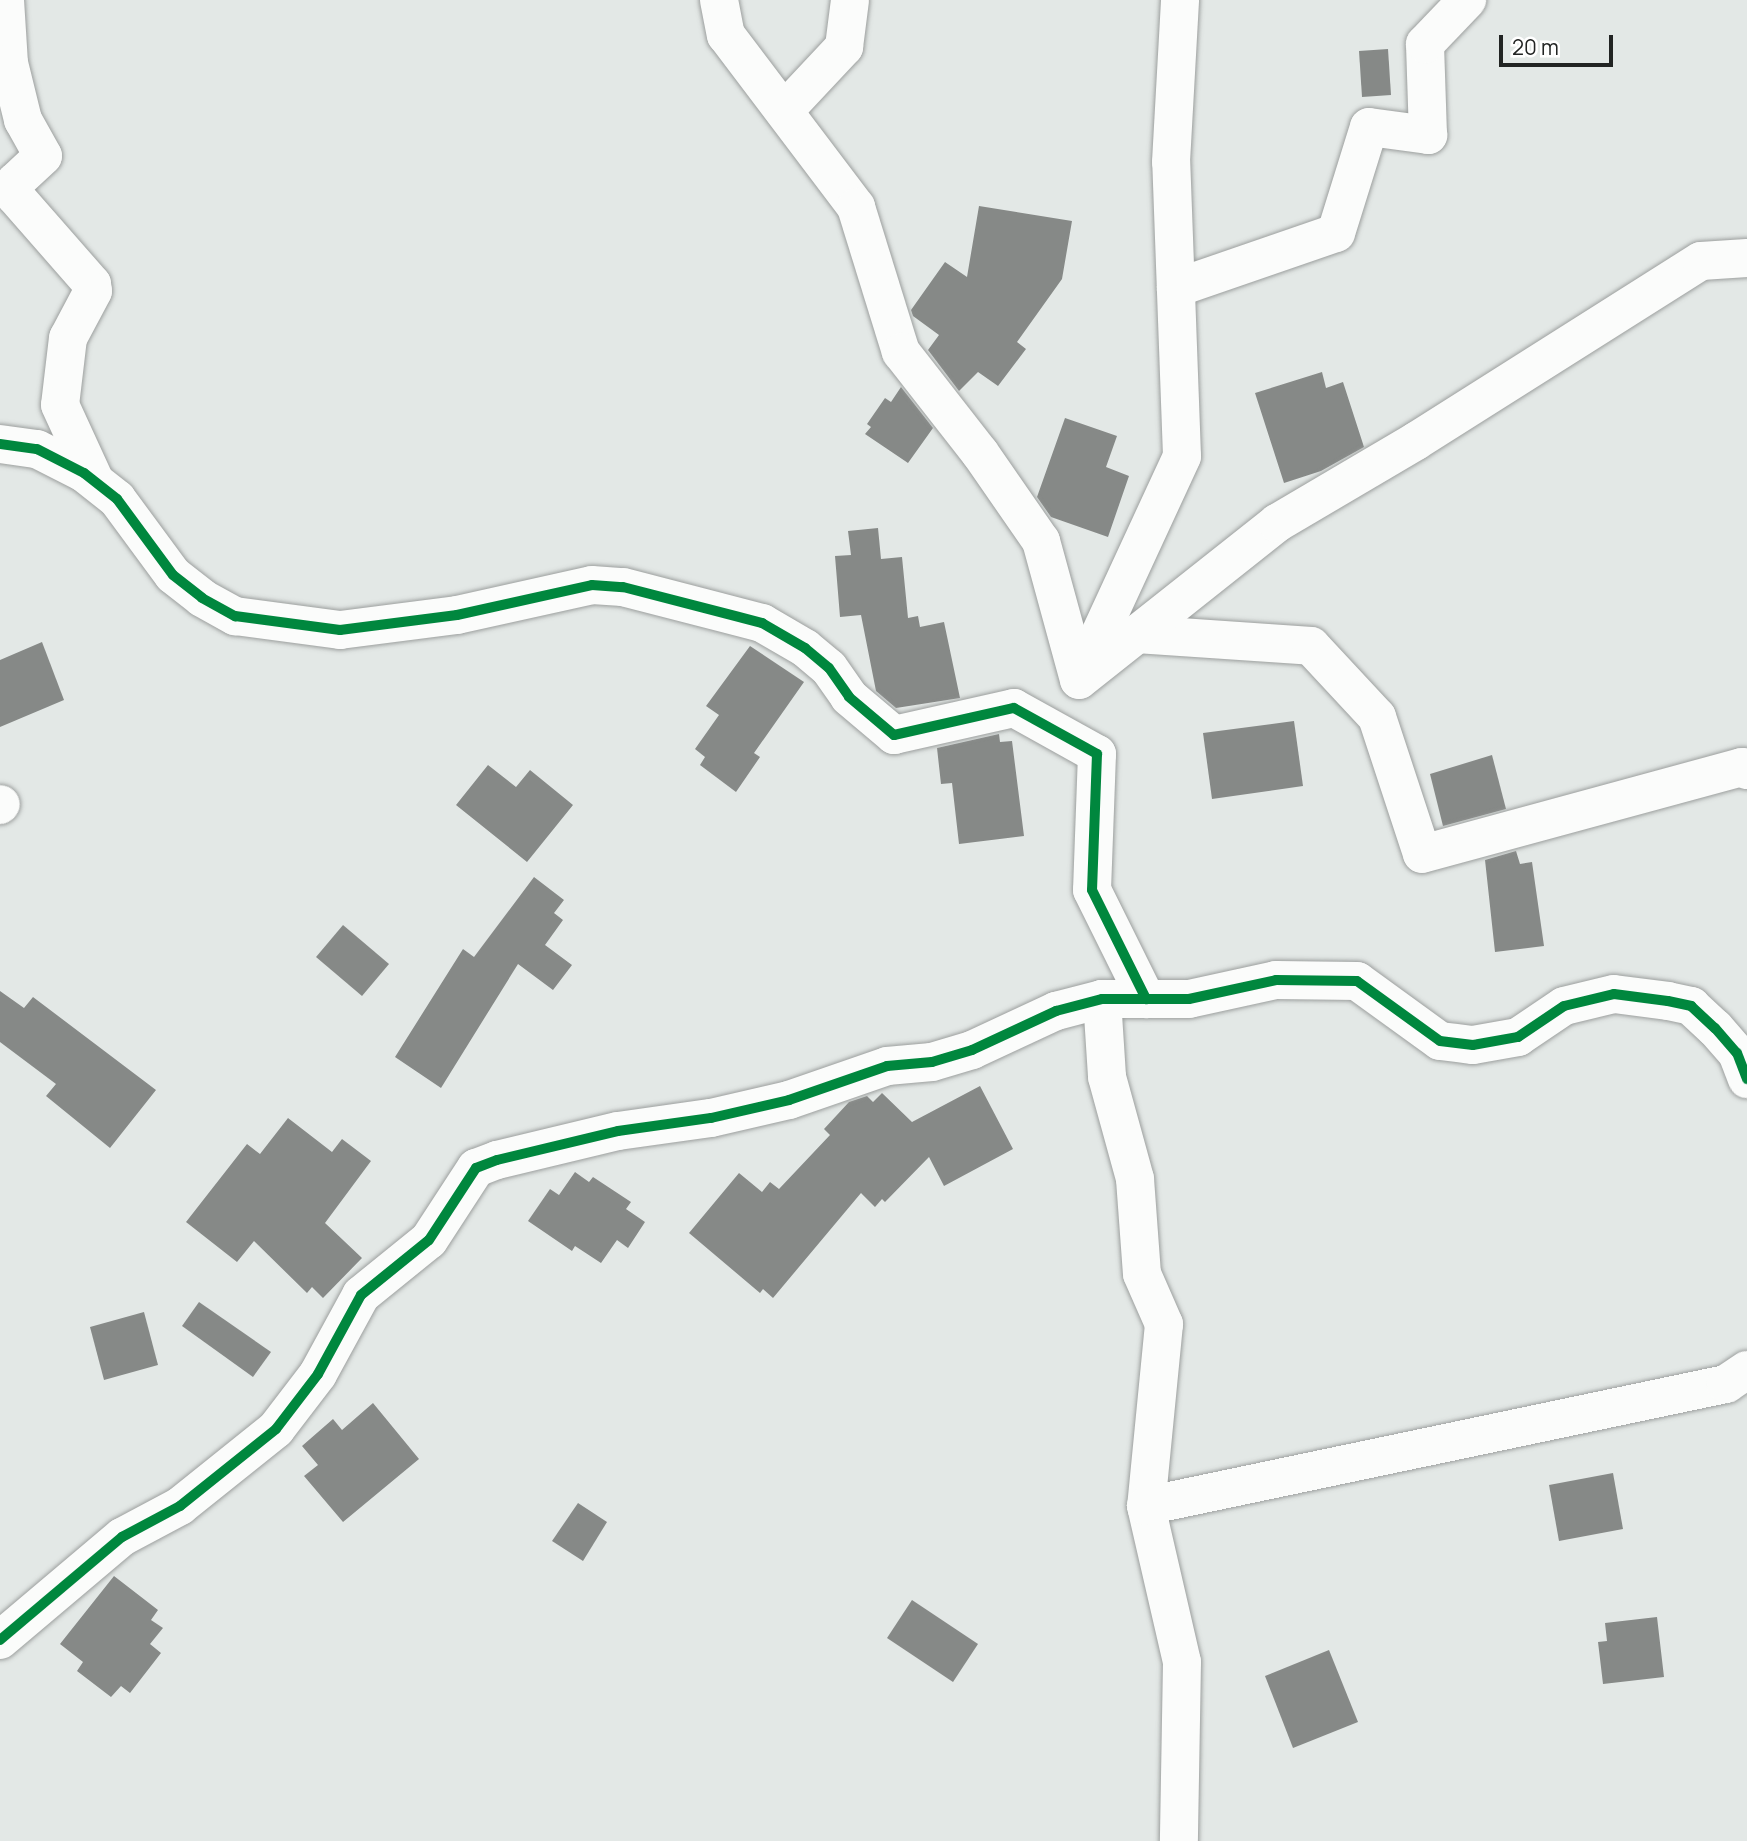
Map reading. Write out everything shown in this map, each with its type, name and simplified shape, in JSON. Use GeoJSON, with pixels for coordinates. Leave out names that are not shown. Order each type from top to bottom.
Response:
{"type":"FeatureCollection","features":[{"type":"Feature","properties":{"kind":"street"},"geometry":{"type":"LineString","coordinates":[[5,0],[9,63],[23,120],[43,156],[15,182],[15,196],[92,284],[93,291],[68,338],[60,405],[95,482]]}},
{"type":"Feature","properties":{"kind":"street"},"geometry":{"type":"LineString","coordinates":[[719,0],[726,34],[856,207],[901,352],[980,453],[1041,541],[1079,680]]}},
{"type":"Feature","properties":{"kind":"street"},"geometry":{"type":"LineString","coordinates":[[784,111],[844,47],[850,0]]}},
{"type":"Feature","properties":{"kind":"street"},"geometry":{"type":"LineString","coordinates":[[1079,680],[1182,456],[1171,162],[1180,0]]}},
{"type":"Feature","properties":{"kind":"street"},"geometry":{"type":"LineString","coordinates":[[1176,288],[1336,233],[1368,127],[1428,135],[1425,44],[1467,0]]}},
{"type":"Feature","properties":{"kind":"street"},"geometry":{"type":"LineString","coordinates":[[1079,680],[1277,523],[1325,492],[1416,441],[1701,261],[1747,258]]}},
{"type":"Feature","properties":{"kind":"street"},"geometry":{"type":"LineString","coordinates":[[0,444],[37,449],[66,461],[95,482],[117,499],[173,575],[202,598],[235,616],[340,630],[457,615],[592,586],[623,587],[762,623],[806,648],[829,668],[849,697],[894,735],[1014,708],[1097,754],[1093,890],[1146,999]]}},
{"type":"Feature","properties":{"kind":"street"},"geometry":{"type":"LineString","coordinates":[[1137,634],[1311,646],[1377,717],[1422,854],[1742,767],[1747,770]]}},
{"type":"Feature","properties":{"kind":"street"},"geometry":{"type":"LineString","coordinates":[[0,1640],[122,1537],[180,1506],[276,1429],[318,1374],[361,1295],[429,1240],[476,1168],[618,1131],[711,1118],[789,1100],[887,1066],[932,1062],[972,1050],[1056,1011],[1102,999],[1189,999],[1276,980],[1357,981],[1440,1041],[1473,1045],[1518,1037],[1563,1006],[1614,994],[1668,1001],[1691,1006],[1715,1028],[1737,1053],[1747,1079]]}},
{"type":"Feature","properties":{"kind":"street"},"geometry":{"type":"LineString","coordinates":[[1102,999],[1107,1077],[1135,1179],[1142,1274],[1164,1324],[1146,1506],[1182,1662],[1179,1841]]}},
{"type":"Feature","properties":{"kind":"street"},"geometry":{"type":"LineString","coordinates":[[1146,1506],[1726,1384],[1747,1370]]}},
{"type":"Feature","properties":{"kind":"building"},"geometry":{"type":"Polygon","coordinates":[[[1388,49],[1391,95],[1362,97],[1359,51],[1388,49]]]}},
{"type":"Feature","properties":{"kind":"building"},"geometry":{"type":"Polygon","coordinates":[[[979,206],[1072,221],[1062,279],[1017,342],[1026,349],[998,386],[978,372],[959,391],[928,350],[939,335],[913,316],[911,310],[945,262],[967,277],[979,206]]]}},
{"type":"Feature","properties":{"kind":"building"},"geometry":{"type":"Polygon","coordinates":[[[1322,372],[1326,388],[1343,382],[1364,447],[1321,471],[1284,483],[1255,393],[1322,372]]]}},
{"type":"Feature","properties":{"kind":"building"},"geometry":{"type":"Polygon","coordinates":[[[901,387],[933,428],[908,463],[865,434],[871,427],[867,424],[885,398],[891,402],[901,387]]]}},
{"type":"Feature","properties":{"kind":"building"},"geometry":{"type":"Polygon","coordinates":[[[1065,418],[1117,436],[1106,467],[1129,476],[1108,537],[1051,517],[1037,497],[1065,418]]]}},
{"type":"Feature","properties":{"kind":"building"},"geometry":{"type":"Polygon","coordinates":[[[878,528],[881,559],[902,557],[908,618],[918,616],[920,627],[944,622],[960,698],[896,708],[876,691],[861,615],[840,617],[835,556],[851,555],[848,531],[878,528]]]}},
{"type":"Feature","properties":{"kind":"building"},"geometry":{"type":"Polygon","coordinates":[[[42,642],[64,700],[0,727],[0,660],[42,642]]]}},
{"type":"Feature","properties":{"kind":"building"},"geometry":{"type":"Polygon","coordinates":[[[750,646],[804,682],[754,753],[760,757],[736,792],[700,765],[705,757],[695,749],[719,715],[706,706],[750,646]]]}},
{"type":"Feature","properties":{"kind":"building"},"geometry":{"type":"Polygon","coordinates":[[[1294,721],[1303,786],[1212,799],[1203,733],[1294,721]]]}},
{"type":"Feature","properties":{"kind":"building"},"geometry":{"type":"Polygon","coordinates":[[[999,734],[1000,742],[1012,741],[1024,836],[959,844],[952,783],[941,784],[937,748],[999,734]]]}},
{"type":"Feature","properties":{"kind":"building"},"geometry":{"type":"Polygon","coordinates":[[[1492,755],[1506,809],[1443,826],[1430,774],[1492,755]]]}},
{"type":"Feature","properties":{"kind":"building"},"geometry":{"type":"Polygon","coordinates":[[[488,765],[516,787],[530,770],[573,805],[527,862],[456,805],[488,765]]]}},
{"type":"Feature","properties":{"kind":"building"},"geometry":{"type":"Polygon","coordinates":[[[1516,851],[1520,864],[1532,862],[1544,946],[1495,952],[1485,860],[1516,851]]]}},
{"type":"Feature","properties":{"kind":"building"},"geometry":{"type":"Polygon","coordinates":[[[534,877],[564,900],[554,913],[563,920],[545,945],[572,965],[553,990],[518,964],[441,1088],[395,1057],[463,949],[474,957],[534,877]]]}},
{"type":"Feature","properties":{"kind":"building"},"geometry":{"type":"Polygon","coordinates":[[[343,925],[389,964],[362,996],[316,957],[343,925]]]}},
{"type":"Feature","properties":{"kind":"building"},"geometry":{"type":"Polygon","coordinates":[[[0,991],[24,1008],[33,997],[156,1090],[110,1148],[46,1096],[56,1084],[0,1042],[0,991]]]}},
{"type":"Feature","properties":{"kind":"building"},"geometry":{"type":"Polygon","coordinates":[[[980,1086],[1013,1149],[944,1186],[929,1157],[885,1202],[882,1199],[875,1207],[861,1193],[773,1298],[763,1289],[760,1293],[689,1233],[739,1173],[762,1192],[770,1182],[779,1189],[830,1135],[824,1129],[849,1102],[867,1096],[873,1102],[882,1093],[912,1122],[980,1086]]]}},
{"type":"Feature","properties":{"kind":"building"},"geometry":{"type":"Polygon","coordinates":[[[288,1118],[332,1152],[342,1139],[371,1161],[325,1223],[362,1258],[323,1298],[312,1287],[307,1293],[254,1241],[237,1262],[186,1222],[247,1144],[260,1154],[288,1118]]]}},
{"type":"Feature","properties":{"kind":"building"},"geometry":{"type":"Polygon","coordinates":[[[575,1172],[589,1182],[593,1177],[631,1202],[626,1209],[645,1222],[628,1248],[617,1240],[601,1263],[575,1246],[572,1251],[528,1221],[550,1189],[559,1195],[575,1172]]]}},
{"type":"Feature","properties":{"kind":"building"},"geometry":{"type":"Polygon","coordinates":[[[199,1302],[271,1352],[253,1377],[182,1326],[199,1302]]]}},
{"type":"Feature","properties":{"kind":"building"},"geometry":{"type":"Polygon","coordinates":[[[144,1312],[158,1365],[104,1380],[90,1327],[144,1312]]]}},
{"type":"Feature","properties":{"kind":"building"},"geometry":{"type":"Polygon","coordinates":[[[373,1403],[419,1459],[343,1522],[304,1476],[318,1465],[302,1446],[333,1419],[342,1430],[373,1403]]]}},
{"type":"Feature","properties":{"kind":"building"},"geometry":{"type":"Polygon","coordinates":[[[1613,1473],[1623,1529],[1559,1541],[1549,1485],[1613,1473]]]}},
{"type":"Feature","properties":{"kind":"building"},"geometry":{"type":"Polygon","coordinates":[[[578,1503],[607,1522],[583,1561],[552,1541],[578,1503]]]}},
{"type":"Feature","properties":{"kind":"building"},"geometry":{"type":"Polygon","coordinates":[[[114,1576],[158,1610],[151,1620],[163,1628],[150,1644],[161,1653],[130,1693],[121,1686],[111,1697],[77,1671],[83,1662],[60,1644],[114,1576]]]}},
{"type":"Feature","properties":{"kind":"building"},"geometry":{"type":"Polygon","coordinates":[[[912,1600],[978,1644],[953,1682],[887,1638],[912,1600]]]}},
{"type":"Feature","properties":{"kind":"building"},"geometry":{"type":"Polygon","coordinates":[[[1657,1617],[1664,1677],[1603,1684],[1598,1642],[1607,1641],[1605,1623],[1657,1617]]]}},
{"type":"Feature","properties":{"kind":"building"},"geometry":{"type":"Polygon","coordinates":[[[1329,1650],[1358,1722],[1293,1748],[1265,1676],[1329,1650]]]}},
{"type":"Feature","properties":{"kind":"cycle path"},"geometry":{"type":"LineString","coordinates":[[0,444],[37,449],[84,473],[117,499],[173,575],[202,598],[235,616],[340,630],[457,615],[592,585],[623,587],[762,623],[805,648],[829,668],[849,697],[894,735],[1014,708],[1097,754],[1092,890],[1146,999]]}},
{"type":"Feature","properties":{"kind":"cycle path"},"geometry":{"type":"LineString","coordinates":[[0,1640],[122,1537],[180,1506],[276,1429],[318,1374],[361,1295],[429,1240],[476,1168],[497,1160],[618,1131],[711,1118],[789,1100],[887,1066],[932,1062],[972,1050],[1056,1011],[1102,999],[1189,999],[1276,980],[1357,981],[1440,1041],[1473,1045],[1518,1037],[1564,1006],[1614,994],[1668,1001],[1691,1006],[1715,1028],[1737,1053],[1747,1079]]}}]}
